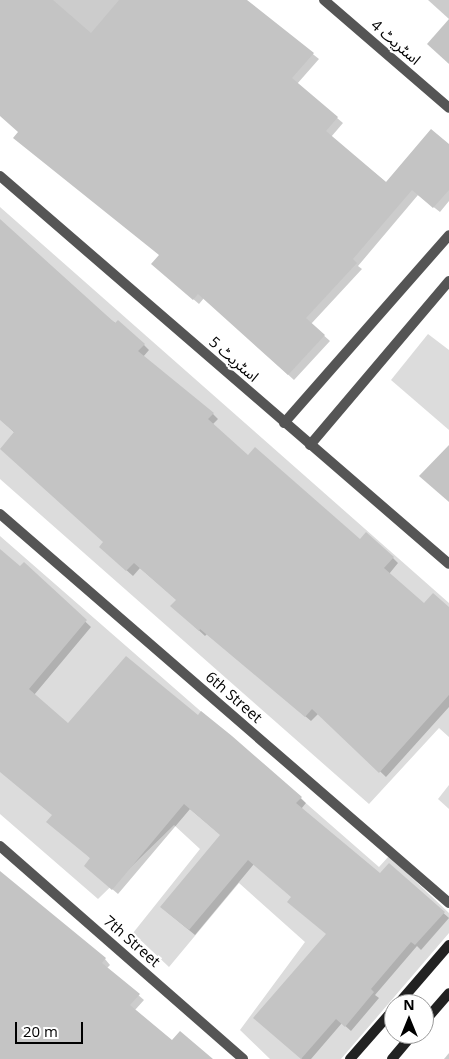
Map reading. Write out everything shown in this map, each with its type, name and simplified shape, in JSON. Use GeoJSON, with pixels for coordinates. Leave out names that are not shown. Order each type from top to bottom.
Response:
{"type":"FeatureCollection","features":[{"type":"Feature","properties":{"kind":"street","name":"اسٹریٹ 4"},"geometry":{"type":"LineString","coordinates":[[324,0],[449,108]]}},
{"type":"Feature","properties":{"kind":"street","name":"اسٹریٹ 5"},"geometry":{"type":"LineString","coordinates":[[0,176],[449,564]]}},
{"type":"Feature","properties":{"kind":"street"},"geometry":{"type":"LineString","coordinates":[[284,423],[449,235]]}},
{"type":"Feature","properties":{"kind":"street"},"geometry":{"type":"LineString","coordinates":[[310,445],[449,282]]}},
{"type":"Feature","properties":{"kind":"street","name":"6th Street"},"geometry":{"type":"LineString","coordinates":[[0,514],[449,902]]}},
{"type":"Feature","properties":{"kind":"street","name":"7th Street"},"geometry":{"type":"LineString","coordinates":[[0,846],[243,1059]]}},
{"type":"Feature","properties":{"kind":"street"},"geometry":{"type":"LineString","coordinates":[[407,994],[449,945]]}},
{"type":"Feature","properties":{"kind":"street"},"geometry":{"type":"LineString","coordinates":[[434,1010],[449,993]]}},
{"type":"Feature","properties":{"kind":"street"},"geometry":{"type":"LineString","coordinates":[[350,1059],[384,1020]]}},
{"type":"Feature","properties":{"kind":"street"},"geometry":{"type":"LineString","coordinates":[[392,1059],[405,1044]]}},
{"type":"Feature","properties":{"kind":"shaded area"},"geometry":{"type":"Polygon","coordinates":[[[0,207],[449,603],[449,737],[439,728],[369,804],[0,479],[0,207]]]}},
{"type":"Feature","properties":{"kind":"shaded area"},"geometry":{"type":"Polygon","coordinates":[[[428,334],[449,350],[449,430],[391,380],[428,334]]]}},
{"type":"Feature","properties":{"kind":"shaded area"},"geometry":{"type":"Polygon","coordinates":[[[0,536],[379,867],[389,856],[449,913],[449,933],[397,994],[384,994],[384,1009],[341,1059],[270,1059],[240,1030],[305,942],[239,883],[169,967],[133,933],[200,849],[174,825],[98,899],[0,814],[0,536]]]}},
{"type":"Feature","properties":{"kind":"shaded area"},"geometry":{"type":"Polygon","coordinates":[[[449,785],[449,809],[438,799],[449,785]]]}},
{"type":"Feature","properties":{"kind":"building"},"geometry":{"type":"Polygon","coordinates":[[[0,0],[53,0],[91,33],[119,0],[247,0],[314,53],[292,78],[338,117],[326,131],[386,182],[431,129],[449,144],[449,190],[433,208],[412,190],[353,259],[357,263],[306,318],[325,335],[288,375],[198,294],[193,300],[151,264],[159,255],[13,138],[18,132],[0,116],[0,0]]]}},
{"type":"Feature","properties":{"kind":"building"},"geometry":{"type":"Polygon","coordinates":[[[449,19],[449,64],[427,44],[449,19]]]}},
{"type":"Feature","properties":{"kind":"building"},"geometry":{"type":"Polygon","coordinates":[[[0,219],[115,323],[118,320],[145,344],[138,351],[214,413],[208,419],[248,455],[255,447],[360,539],[366,532],[394,557],[384,568],[424,603],[433,593],[449,607],[449,695],[379,773],[312,709],[305,717],[200,629],[199,631],[170,606],[176,600],[134,563],[126,571],[99,547],[103,542],[0,449],[14,432],[0,420],[0,219]]]}},
{"type":"Feature","properties":{"kind":"building"},"geometry":{"type":"Polygon","coordinates":[[[449,445],[449,502],[419,476],[449,445]]]}},
{"type":"Feature","properties":{"kind":"building"},"geometry":{"type":"Polygon","coordinates":[[[0,549],[20,566],[24,562],[87,620],[29,689],[68,723],[126,656],[198,715],[201,711],[232,736],[302,797],[296,803],[380,873],[389,863],[445,912],[415,945],[411,942],[371,989],[374,992],[345,1027],[336,1019],[301,1059],[253,1018],[326,934],[287,902],[291,897],[248,860],[189,930],[160,907],[220,835],[184,804],[112,890],[84,866],[90,858],[46,822],[52,815],[0,772],[0,549]]]}},
{"type":"Feature","properties":{"kind":"building"},"geometry":{"type":"Polygon","coordinates":[[[0,871],[106,958],[102,963],[140,994],[130,1005],[172,1040],[180,1031],[213,1059],[0,1059],[0,871]]]}}]}
